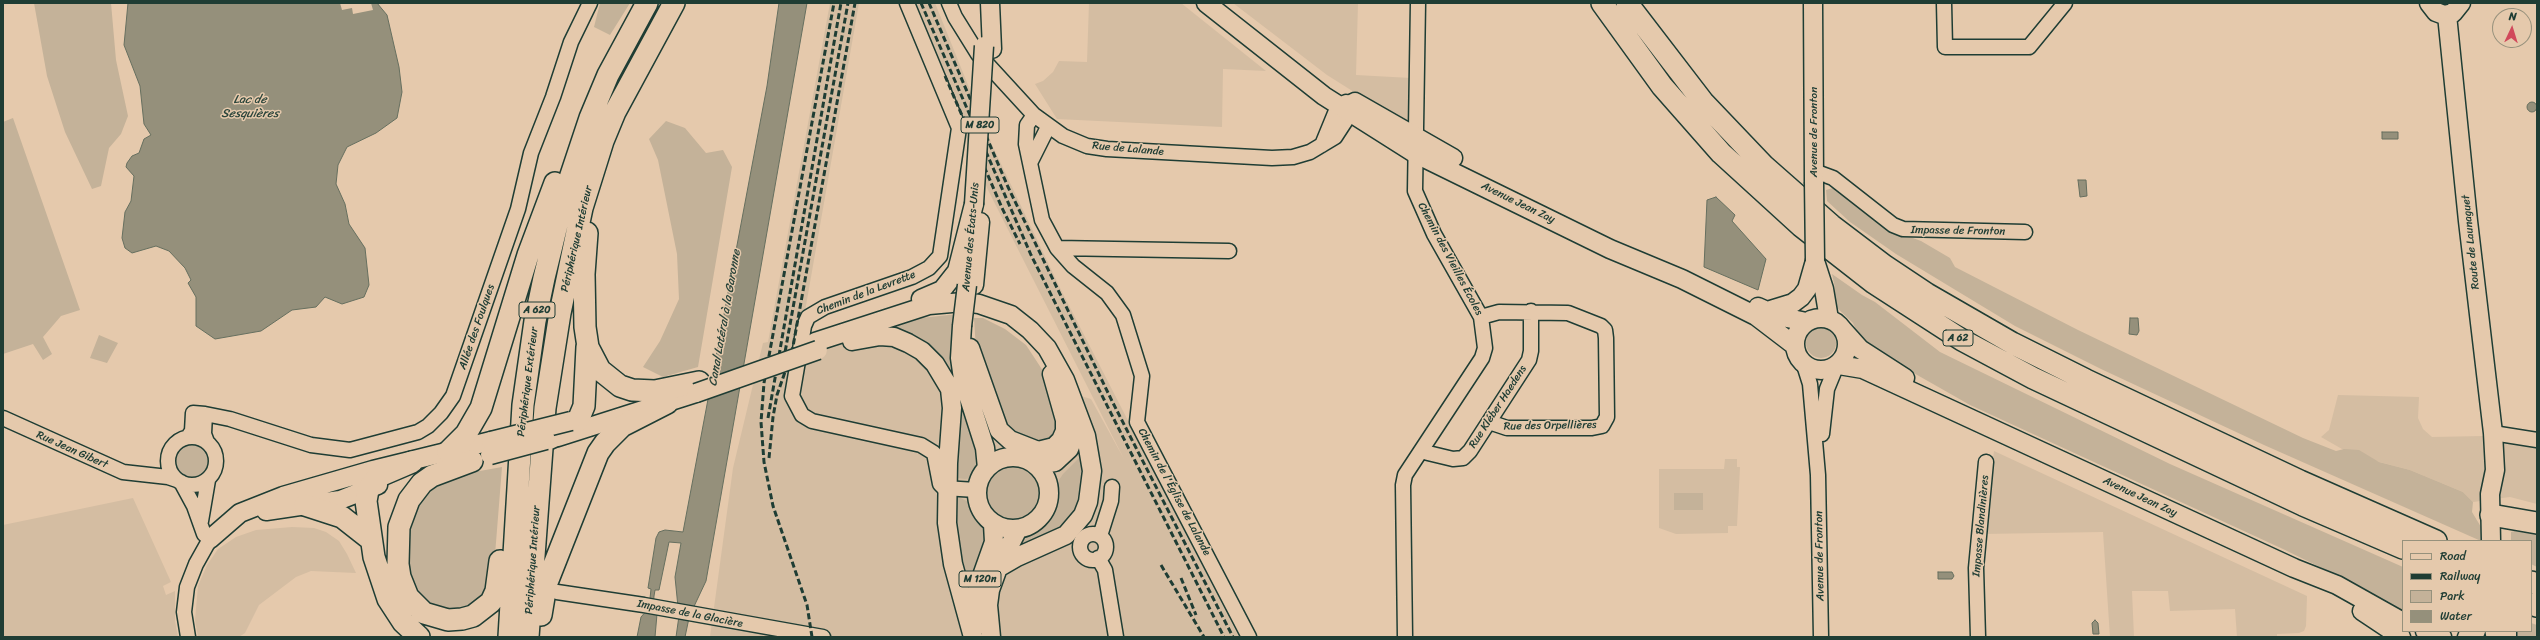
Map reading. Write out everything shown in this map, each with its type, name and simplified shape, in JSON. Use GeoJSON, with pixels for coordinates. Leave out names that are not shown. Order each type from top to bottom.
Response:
{"type":"FeatureCollection","features":[{"type":"Feature","properties":{"kind":"highway","name":"Périphérique Extérieur"},"geometry":{"type":"LineString","coordinates":[[509,637],[516,492],[523,405],[535,321],[564,196],[581,142],[608,75],[647,3]]}},
{"type":"Feature","properties":{"kind":"highway","name":"Périphérique Intérieur"},"geometry":{"type":"LineString","coordinates":[[528,637],[541,454],[552,363],[582,208],[603,141],[615,112],[674,3]]}},
{"type":"Feature","properties":{"kind":"highway","name":"A 62"},"geometry":{"type":"LineString","coordinates":[[1602,3],[1662,86],[1721,153],[1796,221],[1874,283],[1962,340],[2033,378],[2303,504],[2402,548]]}},
{"type":"Feature","properties":{"kind":"highway","name":"A 62"},"geometry":{"type":"LineString","coordinates":[[1627,3],[1703,102],[1764,166],[1831,225],[1927,294],[2012,343],[2092,384],[2434,540]]}},
{"type":"Feature","properties":{"kind":"highway"},"geometry":{"type":"LineString","coordinates":[[546,440],[572,426],[584,406],[588,347],[584,306],[586,239],[590,212],[610,144],[615,112]]}},
{"type":"Feature","properties":{"kind":"highway"},"geometry":{"type":"LineString","coordinates":[[448,452],[466,434],[481,408],[528,255],[562,165],[581,142]]}},
{"type":"Feature","properties":{"kind":"highway"},"geometry":{"type":"LineString","coordinates":[[588,347],[592,360],[604,374],[620,386],[632,390],[655,391],[698,388]]}},
{"type":"Feature","properties":{"kind":"highway"},"geometry":{"type":"LineString","coordinates":[[539,637],[546,585],[598,453],[605,443],[622,426],[667,403]]}},
{"type":"Feature","properties":{"kind":"highway"},"geometry":{"type":"LineString","coordinates":[[485,452],[432,476],[416,489],[404,509],[400,526],[398,546],[400,577],[408,596],[424,613],[448,620],[462,619],[473,616],[491,602],[499,575],[506,500],[516,492]]}},
{"type":"Feature","properties":{"kind":"highway"},"geometry":{"type":"LineString","coordinates":[[412,462],[377,477],[368,490],[366,501],[370,539],[388,599],[403,622],[419,637]]}},
{"type":"Feature","properties":{"kind":"highway"},"geometry":{"type":"LineString","coordinates":[[305,505],[342,517],[370,539]]}},
{"type":"Feature","properties":{"kind":"highway"},"geometry":{"type":"LineString","coordinates":[[2497,529],[2537,523]]}},
{"type":"Feature","properties":{"kind":"main road","name":"Avenue des États-Unis"},"geometry":{"type":"LineString","coordinates":[[981,3],[988,48]]}},
{"type":"Feature","properties":{"kind":"main road","name":"Avenue des États-Unis"},"geometry":{"type":"LineString","coordinates":[[987,468],[985,448],[963,379],[960,358],[971,285],[978,204],[988,154],[988,48],[990,3]]}},
{"type":"Feature","properties":{"kind":"main road","name":"Avenue Jean Zay"},"geometry":{"type":"LineString","coordinates":[[1206,3],[1254,41],[1346,106],[1371,126],[1529,198],[1778,316],[1807,322]]}},
{"type":"Feature","properties":{"kind":"main road","name":"Avenue de Fronton"},"geometry":{"type":"LineString","coordinates":[[1807,322],[1813,298],[1815,261],[1812,3]]}},
{"type":"Feature","properties":{"kind":"main road"},"geometry":{"type":"LineString","coordinates":[[2429,3],[2436,12],[2458,7]]}},
{"type":"Feature","properties":{"kind":"main road","name":"Route de Launaguet"},"geometry":{"type":"LineString","coordinates":[[2458,7],[2468,221],[2493,432],[2495,470],[2501,492],[2497,529]]}},
{"type":"Feature","properties":{"kind":"main road","name":"Avenue Jean Zay"},"geometry":{"type":"LineString","coordinates":[[1346,106],[1414,145],[1610,249],[1682,279],[1749,313],[1771,325],[1794,345]]}},
{"type":"Feature","properties":{"kind":"main road"},"geometry":{"type":"LineString","coordinates":[[822,345],[833,331],[942,290],[958,271],[978,204]]}},
{"type":"Feature","properties":{"kind":"main road","name":"Avenue de Fronton"},"geometry":{"type":"LineString","coordinates":[[1767,311],[1793,303],[1801,297],[1807,289],[1815,261]]}},
{"type":"Feature","properties":{"kind":"main road","name":"Avenue de Fronton"},"geometry":{"type":"LineString","coordinates":[[1815,261],[1836,324]]}},
{"type":"Feature","properties":{"kind":"main road"},"geometry":{"type":"LineString","coordinates":[[822,345],[929,304],[963,302],[996,309],[1011,315],[1030,330],[1047,348],[1065,380],[1086,436],[1092,471],[1091,487],[1083,515],[1066,535],[998,568]]}},
{"type":"Feature","properties":{"kind":"main road"},"geometry":{"type":"LineString","coordinates":[[572,426],[667,403],[698,388],[822,345],[925,312],[966,309],[995,316],[1010,325],[1036,348],[1050,367],[1067,401],[1073,418],[1075,434],[1069,449],[1063,456],[1047,464],[1036,465],[1020,458],[1012,457],[998,460],[987,468],[978,482],[976,490],[980,509],[993,524],[1005,529],[1018,529],[1030,526],[1043,513],[1049,497],[1048,485],[1036,465]]}},
{"type":"Feature","properties":{"kind":"main road"},"geometry":{"type":"LineString","coordinates":[[1821,318],[1836,324],[1847,348],[1837,366],[1822,369],[1804,364],[1796,353],[1794,345],[1797,332],[1807,322],[1821,318]]}},
{"type":"Feature","properties":{"kind":"main road","name":"Avenue Jean Zay"},"geometry":{"type":"LineString","coordinates":[[1836,324],[1860,349],[1880,363],[1986,427]]}},
{"type":"Feature","properties":{"kind":"main road","name":"Avenue des États-Unis"},"geometry":{"type":"LineString","coordinates":[[966,326],[970,348],[973,384],[984,417],[995,443],[1012,457]]}},
{"type":"Feature","properties":{"kind":"main road"},"geometry":{"type":"LineString","coordinates":[[822,345],[880,336],[894,337],[922,351],[935,364],[945,379],[952,398],[947,488],[950,546],[973,637]]}},
{"type":"Feature","properties":{"kind":"main road","name":"Avenue des États-Unis"},"geometry":{"type":"LineString","coordinates":[[970,348],[999,430],[1010,440],[1038,451],[1054,447],[1061,440],[1065,431],[1065,420],[1050,367]]}},
{"type":"Feature","properties":{"kind":"main road","name":"Avenue Jean Zay"},"geometry":{"type":"LineString","coordinates":[[1837,366],[1863,369],[2294,568],[2337,585],[2402,621]]}},
{"type":"Feature","properties":{"kind":"main road"},"geometry":{"type":"LineString","coordinates":[[206,531],[256,514],[340,500],[368,490],[389,480],[455,462],[669,394],[698,388]]}},
{"type":"Feature","properties":{"kind":"main road"},"geometry":{"type":"LineString","coordinates":[[1048,485],[1080,453],[1086,436]]}},
{"type":"Feature","properties":{"kind":"main road"},"geometry":{"type":"LineString","coordinates":[[225,524],[240,513],[283,496],[373,470],[412,462],[448,452],[485,452],[546,440]]}},
{"type":"Feature","properties":{"kind":"main road","name":"M 120n"},"geometry":{"type":"LineString","coordinates":[[977,637],[978,587],[994,542],[993,524]]}},
{"type":"Feature","properties":{"kind":"main road","name":"M 120n"},"geometry":{"type":"LineString","coordinates":[[991,637],[988,605],[998,568],[1018,529]]}},
{"type":"Feature","properties":{"kind":"main road","name":"Avenue Jean Zay"},"geometry":{"type":"LineString","coordinates":[[2294,568],[2383,630],[2402,637]]}},
{"type":"Feature","properties":{"kind":"main road"},"geometry":{"type":"LineString","coordinates":[[2428,632],[2442,637]]}},
{"type":"Feature","properties":{"kind":"street","name":"Allée des Foulques"},"geometry":{"type":"LineString","coordinates":[[199,414],[230,419],[312,445],[350,450],[418,432],[428,426],[441,413],[453,396],[518,208],[531,152],[553,97],[571,42],[590,3]]}},
{"type":"Feature","properties":{"kind":"street","name":"Chemin de la Levrette"},"geometry":{"type":"LineString","coordinates":[[907,3],[959,128],[940,256],[929,268],[912,277],[825,307],[808,317],[804,326],[792,396],[802,415],[812,421],[921,445],[934,453],[940,484],[947,488]]}},
{"type":"Feature","properties":{"kind":"street","name":"Rue de Lalande"},"geometry":{"type":"LineString","coordinates":[[949,3],[955,17],[978,54],[1034,115],[1048,127],[1074,142],[1107,150],[1272,158],[1293,157],[1310,152],[1335,137],[1362,126],[1371,126]]}},
{"type":"Feature","properties":{"kind":"street","name":"Chemin des Vieilles Écoles"},"geometry":{"type":"LineString","coordinates":[[1405,637],[1403,485],[1405,475],[1482,358],[1484,339],[1481,317],[1420,207],[1413,179],[1418,3]]}},
{"type":"Feature","properties":{"kind":"street"},"geometry":{"type":"LineString","coordinates":[[1944,3],[1945,47],[2029,47],[2065,3]]}},
{"type":"Feature","properties":{"kind":"street"},"geometry":{"type":"LineString","coordinates":[[1335,137],[1346,106]]}},
{"type":"Feature","properties":{"kind":"street"},"geometry":{"type":"LineString","coordinates":[[1322,144],[1346,106]]}},
{"type":"Feature","properties":{"kind":"street","name":"Chemin de l'Église de Lalande"},"geometry":{"type":"LineString","coordinates":[[1034,115],[1027,125],[1026,134],[1030,163],[1042,220],[1057,248],[1074,266],[1107,293],[1123,315],[1133,342],[1142,376],[1137,422],[1249,637]]}},
{"type":"Feature","properties":{"kind":"street"},"geometry":{"type":"LineString","coordinates":[[1030,163],[1048,127]]}},
{"type":"Feature","properties":{"kind":"street","name":"Impasse de Fronton"},"geometry":{"type":"LineString","coordinates":[[1814,176],[1834,178],[1893,225],[1903,229],[2025,232]]}},
{"type":"Feature","properties":{"kind":"street"},"geometry":{"type":"LineString","coordinates":[[1057,248],[1228,251]]}},
{"type":"Feature","properties":{"kind":"street","name":"Rue des Orpellières"},"geometry":{"type":"LineString","coordinates":[[1481,317],[1499,312],[1531,311],[1568,313],[1601,326],[1605,330],[1607,417],[1602,426],[1592,428],[1507,428],[1489,422]]}},
{"type":"Feature","properties":{"kind":"street","name":"Rue Kléber Haedens"},"geometry":{"type":"LineString","coordinates":[[1424,448],[1428,453],[1445,459],[1463,458],[1470,451],[1529,360],[1531,351],[1531,311]]}},
{"type":"Feature","properties":{"kind":"street","name":"Avenue de Fronton"},"geometry":{"type":"LineString","coordinates":[[1804,364],[1810,384],[1818,475],[1821,637]]}},
{"type":"Feature","properties":{"kind":"street","name":"Avenue de Fronton"},"geometry":{"type":"LineString","coordinates":[[1818,475],[1822,415],[1827,389],[1837,366]]}},
{"type":"Feature","properties":{"kind":"street"},"geometry":{"type":"LineString","coordinates":[[188,437],[199,414]]}},
{"type":"Feature","properties":{"kind":"street"},"geometry":{"type":"LineString","coordinates":[[188,637],[184,612],[187,588],[206,531],[208,480],[215,470],[216,457],[207,442],[199,414]]}},
{"type":"Feature","properties":{"kind":"street","name":"Rue Jean Gibert"},"geometry":{"type":"LineString","coordinates":[[3,418],[123,472],[168,477],[179,481]]}},
{"type":"Feature","properties":{"kind":"street"},"geometry":{"type":"LineString","coordinates":[[2493,432],[2537,440]]}},
{"type":"Feature","properties":{"kind":"street"},"geometry":{"type":"LineString","coordinates":[[142,474],[155,468],[169,455],[178,442],[188,437],[198,437],[207,442]]}},
{"type":"Feature","properties":{"kind":"street"},"geometry":{"type":"LineString","coordinates":[[169,455],[169,469],[179,481],[206,531]]}},
{"type":"Feature","properties":{"kind":"street","name":"Impasse Blandinières"},"geometry":{"type":"LineString","coordinates":[[1978,637],[1976,568],[1986,462]]}},
{"type":"Feature","properties":{"kind":"street"},"geometry":{"type":"LineString","coordinates":[[179,481],[195,485],[208,480]]}},
{"type":"Feature","properties":{"kind":"street"},"geometry":{"type":"LineString","coordinates":[[1100,536],[1112,501],[1112,487]]}},
{"type":"Feature","properties":{"kind":"street"},"geometry":{"type":"LineString","coordinates":[[947,488],[976,490]]}},
{"type":"Feature","properties":{"kind":"street"},"geometry":{"type":"LineString","coordinates":[[1091,534],[1100,536],[1105,542],[1106,549],[1098,558],[1094,560],[1085,556],[1080,548],[1082,539],[1086,536],[1091,534]]}},
{"type":"Feature","properties":{"kind":"street"},"geometry":{"type":"LineString","coordinates":[[1098,558],[1105,570],[1116,637]]}},
{"type":"Feature","properties":{"kind":"street","name":"Impasse de la Glacière"},"geometry":{"type":"LineString","coordinates":[[557,592],[644,605],[822,637]]}},
{"type":"Feature","properties":{"kind":"street"},"geometry":{"type":"LineString","coordinates":[[964,637],[967,618]]}},
{"type":"Feature","properties":{"kind":"shaded area"},"geometry":{"type":"Polygon","coordinates":[[[830,3],[859,3],[804,317],[797,343],[896,343],[1091,399],[1124,459],[988,190],[910,3],[935,3],[993,147],[1061,290],[1239,637],[710,637],[733,468],[763,343],[768,342],[830,3]]]}},
{"type":"Feature","properties":{"kind":"shaded area"},"geometry":{"type":"Polygon","coordinates":[[[1089,3],[1181,3],[1266,71],[1223,69],[1222,127],[1057,119],[1035,84],[1043,81],[1053,72],[1059,61],[1087,62],[1089,3]]]}},
{"type":"Feature","properties":{"kind":"shaded area"},"geometry":{"type":"Polygon","coordinates":[[[1233,3],[1358,3],[1356,75],[1411,78],[1410,123],[1408,126],[1327,75],[1233,3]]]}},
{"type":"Feature","properties":{"kind":"shaded area"},"geometry":{"type":"Polygon","coordinates":[[[2338,395],[2419,397],[2418,418],[2423,429],[2432,437],[2483,436],[2537,446],[2537,504],[2510,497],[2473,502],[2463,492],[2410,470],[2364,458],[2342,449],[2321,437],[2329,430],[2338,395]]]}},
{"type":"Feature","properties":{"kind":"shaded area"},"geometry":{"type":"Polygon","coordinates":[[[1994,451],[2307,596],[2306,626],[2304,631],[2299,633],[2277,634],[2277,637],[2237,637],[2235,609],[2170,611],[2168,591],[2132,591],[2134,637],[2110,637],[2103,532],[1983,534],[1994,451]]]}},
{"type":"Feature","properties":{"kind":"shaded area"},"geometry":{"type":"Polygon","coordinates":[[[1725,459],[1737,459],[1737,467],[1740,467],[1737,526],[1728,526],[1728,533],[1676,534],[1659,528],[1659,469],[1724,469],[1725,459]]]}},
{"type":"Feature","properties":{"kind":"shaded area"},"geometry":{"type":"Polygon","coordinates":[[[133,498],[171,582],[163,586],[166,595],[175,591],[175,621],[178,637],[3,637],[3,525],[133,498]]]}},
{"type":"Feature","properties":{"kind":"shaded area"},"geometry":{"type":"Polygon","coordinates":[[[292,527],[314,528],[326,532],[339,541],[356,573],[311,571],[296,577],[259,605],[245,633],[239,637],[198,637],[195,620],[198,586],[207,565],[218,549],[236,537],[256,530],[292,527]]]}},
{"type":"Feature","properties":{"kind":"green space"},"geometry":{"type":"Polygon","coordinates":[[[34,3],[111,3],[116,60],[128,116],[121,134],[109,148],[101,186],[92,189],[65,132],[47,76],[34,3]]]}},
{"type":"Feature","properties":{"kind":"green space"},"geometry":{"type":"Polygon","coordinates":[[[600,3],[630,3],[610,35],[594,27],[600,3]]]}},
{"type":"Feature","properties":{"kind":"green space"},"geometry":{"type":"Polygon","coordinates":[[[13,118],[80,310],[61,316],[43,337],[52,354],[43,360],[33,344],[3,354],[3,122],[13,118]]]}},
{"type":"Feature","properties":{"kind":"green space"},"geometry":{"type":"Polygon","coordinates":[[[666,121],[685,128],[706,153],[723,150],[732,167],[698,367],[663,377],[643,367],[660,341],[679,299],[677,254],[658,160],[649,139],[666,121]]]}},
{"type":"Feature","properties":{"kind":"green space"},"geometry":{"type":"Polygon","coordinates":[[[1836,187],[1891,230],[1921,241],[1950,258],[1955,267],[2078,330],[2303,438],[2336,451],[2344,449],[2359,450],[2379,462],[2410,470],[2463,492],[2473,502],[2472,512],[2481,527],[2481,540],[2264,445],[2101,369],[2015,326],[1896,254],[1850,222],[1827,201],[1826,190],[1836,187]]]}},
{"type":"Feature","properties":{"kind":"green space"},"geometry":{"type":"Polygon","coordinates":[[[1832,274],[1862,295],[1875,302],[1940,352],[2170,464],[2402,567],[2402,611],[2336,575],[2283,549],[1970,405],[1882,355],[1865,344],[1859,336],[1853,323],[1833,304],[1835,288],[1832,274]]]}},
{"type":"Feature","properties":{"kind":"green space"},"geometry":{"type":"Polygon","coordinates":[[[958,314],[977,438],[978,466],[970,478],[965,479],[950,477],[945,371],[881,329],[921,318],[958,314]]]}},
{"type":"Feature","properties":{"kind":"green space"},"geometry":{"type":"Polygon","coordinates":[[[974,318],[983,318],[1005,329],[1026,345],[1049,380],[1059,432],[1044,445],[1011,437],[976,351],[974,318]]]}},
{"type":"Feature","properties":{"kind":"green space"},"geometry":{"type":"Polygon","coordinates":[[[1821,328],[1832,332],[1836,343],[1832,354],[1821,358],[1810,354],[1806,343],[1810,332],[1821,328]]]}},
{"type":"Feature","properties":{"kind":"green space"},"geometry":{"type":"Polygon","coordinates":[[[99,335],[118,343],[107,363],[90,358],[99,335]]]}},
{"type":"Feature","properties":{"kind":"green space"},"geometry":{"type":"Polygon","coordinates":[[[190,444],[196,444],[200,445],[207,451],[210,461],[209,468],[203,475],[196,478],[190,478],[186,477],[179,471],[176,464],[176,458],[177,454],[183,447],[190,444]]]}},
{"type":"Feature","properties":{"kind":"green space"},"geometry":{"type":"Polygon","coordinates":[[[1086,451],[1077,518],[1020,553],[1018,544],[1024,536],[1041,528],[1049,519],[1054,509],[1059,480],[1086,451]]]}},
{"type":"Feature","properties":{"kind":"green space"},"geometry":{"type":"Polygon","coordinates":[[[1013,465],[1022,467],[1036,477],[1041,494],[1029,517],[1010,521],[993,513],[985,496],[989,478],[996,471],[1013,465]]]}},
{"type":"Feature","properties":{"kind":"green space"},"geometry":{"type":"Polygon","coordinates":[[[502,467],[493,580],[488,593],[468,610],[434,611],[413,593],[406,553],[407,525],[416,506],[429,487],[452,476],[502,467]]]}},
{"type":"Feature","properties":{"kind":"green space"},"geometry":{"type":"Polygon","coordinates":[[[1674,493],[1703,493],[1703,510],[1674,510],[1674,493]]]}},
{"type":"Feature","properties":{"kind":"green space"},"geometry":{"type":"Polygon","coordinates":[[[959,497],[970,503],[988,536],[971,617],[952,501],[959,497]]]}},
{"type":"Feature","properties":{"kind":"green space"},"geometry":{"type":"Polygon","coordinates":[[[2514,531],[2537,535],[2537,567],[2532,564],[2532,540],[2511,540],[2511,532],[2514,531]]]}},
{"type":"Feature","properties":{"kind":"green space"},"geometry":{"type":"Polygon","coordinates":[[[2532,623],[2537,625],[2537,637],[2516,637],[2516,632],[2532,632],[2532,623]]]}},
{"type":"Feature","properties":{"kind":"water","name":"Lac de Sesquières"},"geometry":{"type":"Polygon","coordinates":[[[128,3],[377,3],[387,15],[399,67],[402,92],[397,118],[376,133],[347,147],[338,165],[336,184],[345,204],[349,224],[365,248],[369,285],[364,297],[342,304],[325,297],[316,307],[292,310],[261,331],[215,339],[196,326],[196,297],[188,283],[191,280],[185,268],[169,251],[156,246],[132,253],[125,248],[122,238],[125,212],[131,201],[134,176],[126,167],[132,156],[139,153],[144,139],[151,135],[144,124],[140,86],[124,45],[128,3]]]}},
{"type":"Feature","properties":{"kind":"water","name":"Canal Latéral à la Garonne"},"geometry":{"type":"Polygon","coordinates":[[[779,3],[807,3],[706,581],[689,617],[683,619],[680,615],[678,607],[675,577],[681,543],[669,542],[659,590],[655,590],[654,596],[653,609],[657,614],[655,637],[637,637],[641,617],[649,608],[651,589],[648,588],[656,538],[659,532],[665,530],[683,532],[767,86],[779,3]]]}},
{"type":"Feature","properties":{"kind":"water"},"geometry":{"type":"Polygon","coordinates":[[[2530,102],[2534,102],[2536,103],[2536,111],[2530,112],[2527,109],[2527,105],[2530,102]]]}},
{"type":"Feature","properties":{"kind":"water"},"geometry":{"type":"Polygon","coordinates":[[[2382,132],[2398,132],[2398,139],[2382,139],[2382,132]]]}},
{"type":"Feature","properties":{"kind":"water"},"geometry":{"type":"Polygon","coordinates":[[[2078,180],[2086,180],[2087,196],[2080,197],[2078,180]]]}},
{"type":"Feature","properties":{"kind":"water"},"geometry":{"type":"Polygon","coordinates":[[[1716,197],[1735,215],[1732,221],[1766,259],[1758,290],[1704,267],[1707,200],[1716,197]]]}},
{"type":"Feature","properties":{"kind":"water"},"geometry":{"type":"Polygon","coordinates":[[[2130,318],[2138,318],[2139,331],[2137,335],[2129,334],[2130,318]]]}},
{"type":"Feature","properties":{"kind":"water"},"geometry":{"type":"Polygon","coordinates":[[[1938,572],[1952,572],[1954,576],[1952,579],[1938,579],[1938,572]]]}},
{"type":"Feature","properties":{"kind":"water"},"geometry":{"type":"Polygon","coordinates":[[[679,616],[683,620],[689,618],[685,637],[676,637],[679,616]]]}},
{"type":"Feature","properties":{"kind":"water"},"geometry":{"type":"Polygon","coordinates":[[[2095,620],[2098,623],[2099,634],[2093,634],[2092,623],[2095,620]]]}},
{"type":"Feature","properties":{"kind":"pier"},"geometry":{"type":"Polygon","coordinates":[[[340,3],[371,3],[373,10],[353,14],[352,8],[342,10],[340,3]]]}},
{"type":"Feature","properties":{"kind":"railway"},"geometry":{"type":"LineString","coordinates":[[812,637],[807,605],[773,506],[764,462],[761,422],[764,383],[834,3]]}},
{"type":"Feature","properties":{"kind":"railway"},"geometry":{"type":"LineString","coordinates":[[768,418],[841,3]]}},
{"type":"Feature","properties":{"kind":"railway"},"geometry":{"type":"LineString","coordinates":[[782,369],[848,3]]}},
{"type":"Feature","properties":{"kind":"railway"},"geometry":{"type":"LineString","coordinates":[[769,458],[777,395],[792,352],[855,3]]}},
{"type":"Feature","properties":{"kind":"railway"},"geometry":{"type":"LineString","coordinates":[[921,3],[1031,255],[1224,637]]}},
{"type":"Feature","properties":{"kind":"railway"},"geometry":{"type":"LineString","coordinates":[[929,3],[1008,187],[1112,401],[1233,637]]}},
{"type":"Feature","properties":{"kind":"railway"},"geometry":{"type":"LineString","coordinates":[[945,76],[1002,208],[1020,244]]}},
{"type":"Feature","properties":{"kind":"railway"},"geometry":{"type":"LineString","coordinates":[[1161,565],[1204,637]]}},
{"type":"Feature","properties":{"kind":"railway"},"geometry":{"type":"LineString","coordinates":[[1181,578],[1196,615]]}}]}
